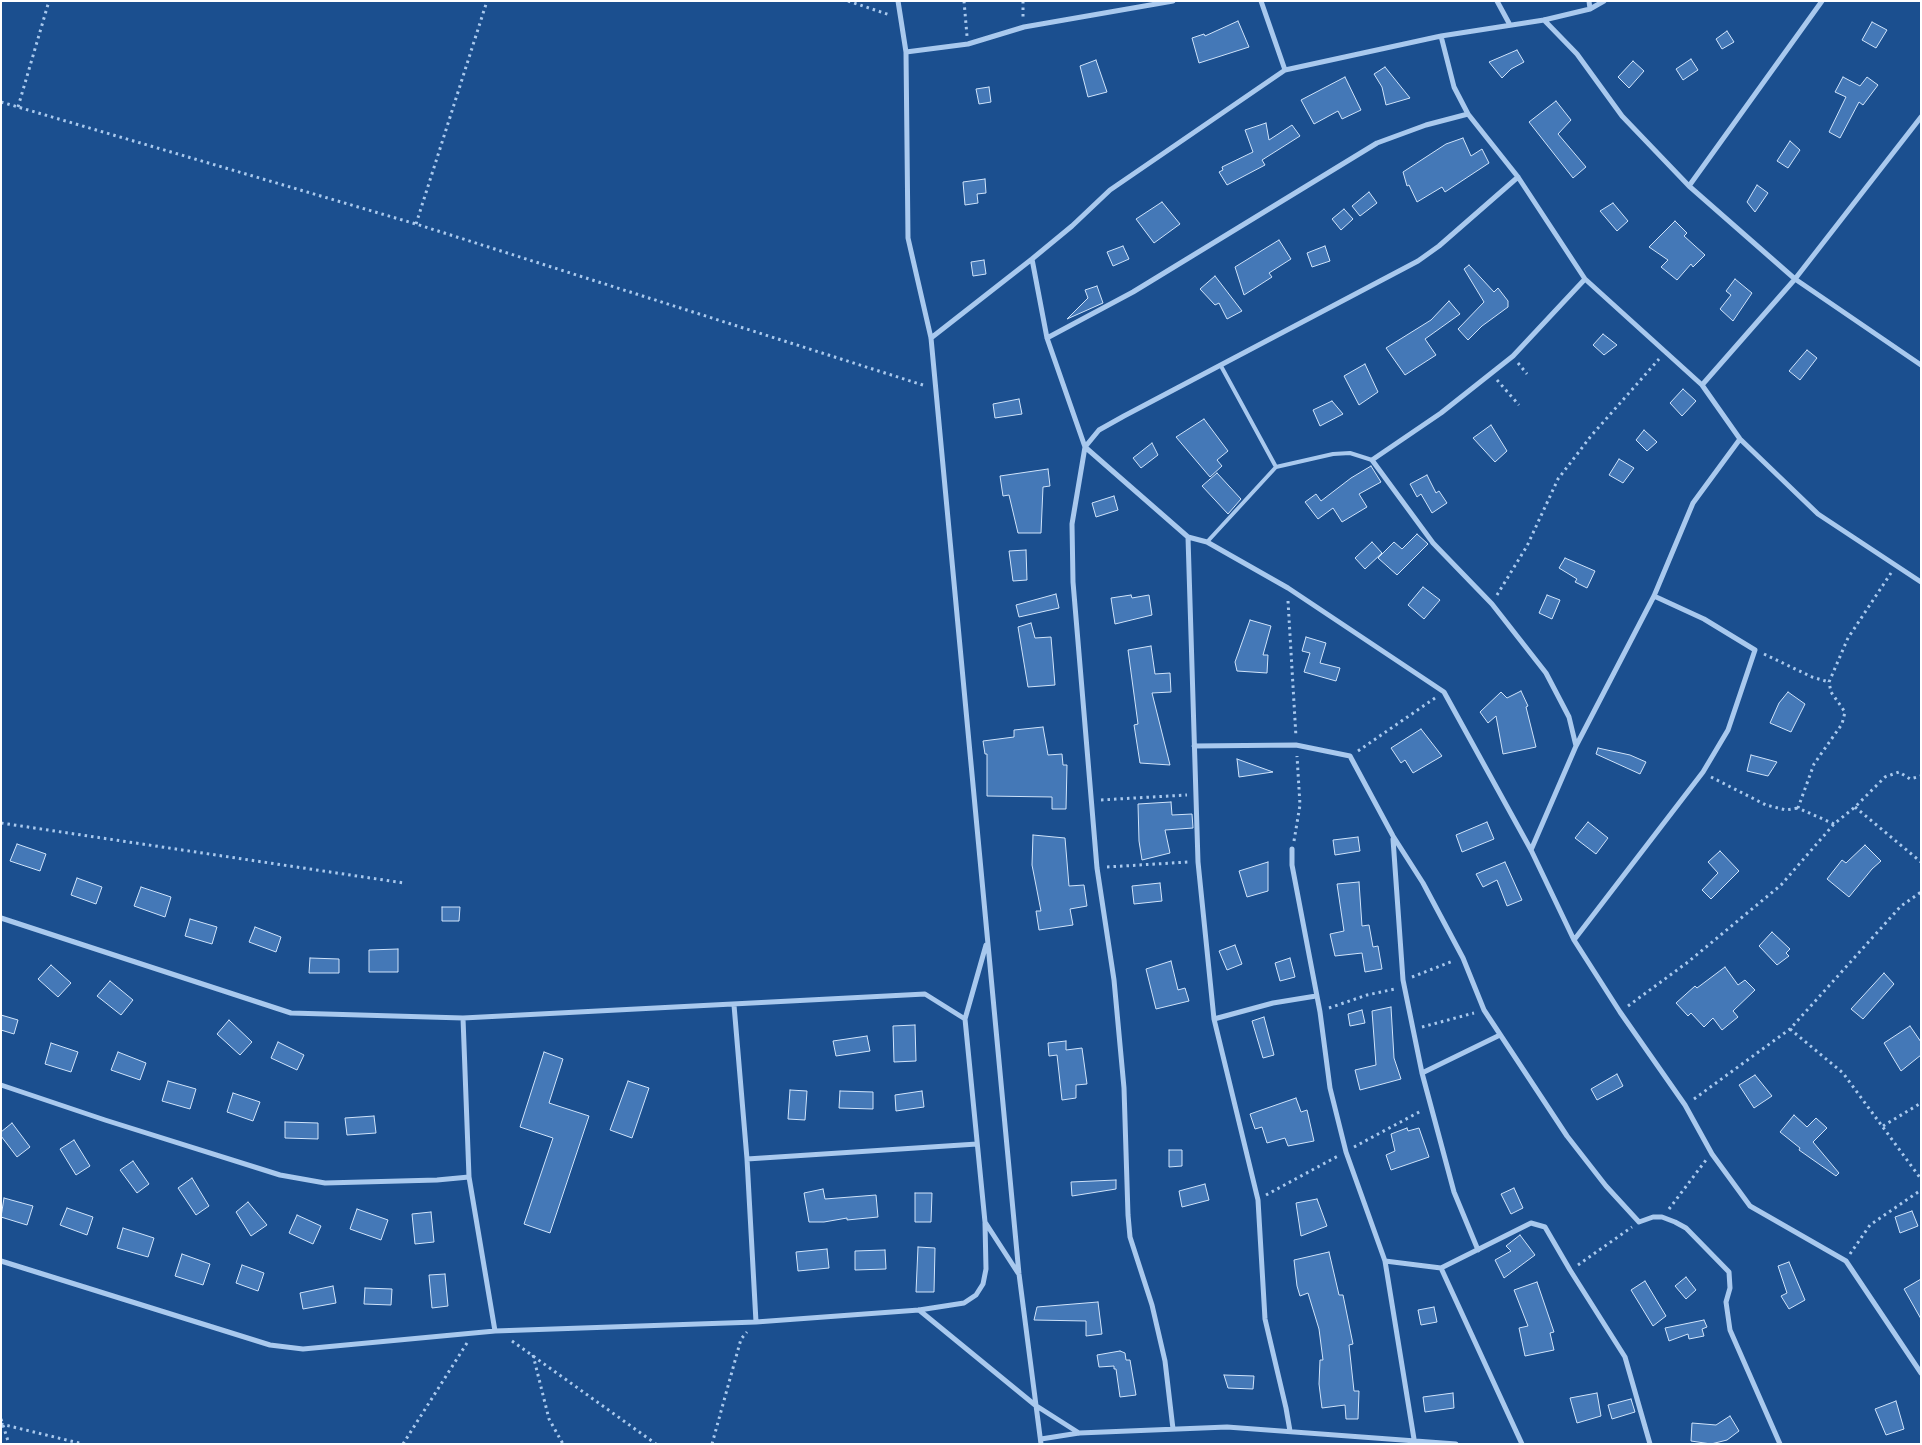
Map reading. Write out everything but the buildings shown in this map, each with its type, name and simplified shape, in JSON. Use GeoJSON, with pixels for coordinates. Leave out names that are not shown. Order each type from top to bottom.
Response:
{"type":"FeatureCollection","features":[{"type":"Feature","properties":{"kind":"street"},"geometry":{"type":"LineString","coordinates":[[898,1],[906,52],[908,238],[930,338],[1019,1274],[1041,1441],[1079,1433],[1227,1427],[1414,1439],[1456,1444]]}},
{"type":"Feature","properties":{"kind":"street"},"geometry":{"type":"LineString","coordinates":[[906,52],[968,44],[1024,27],[1173,1]]}},
{"type":"Feature","properties":{"kind":"street"},"geometry":{"type":"LineString","coordinates":[[1261,1],[1285,70]]}},
{"type":"Feature","properties":{"kind":"street"},"geometry":{"type":"LineString","coordinates":[[1497,1],[1510,26]]}},
{"type":"Feature","properties":{"kind":"street"},"geometry":{"type":"LineString","coordinates":[[1589,1],[1590,9]]}},
{"type":"Feature","properties":{"kind":"street"},"geometry":{"type":"LineString","coordinates":[[930,338],[1032,259],[1072,226],[1110,190],[1285,70],[1441,36],[1544,20],[1590,9],[1604,1]]}},
{"type":"Feature","properties":{"kind":"street"},"geometry":{"type":"LineString","coordinates":[[1689,186],[1822,1]]}},
{"type":"Feature","properties":{"kind":"street"},"geometry":{"type":"LineString","coordinates":[[1544,20],[1576,54],[1622,116],[1689,186],[1795,279],[1921,365]]}},
{"type":"Feature","properties":{"kind":"street"},"geometry":{"type":"LineString","coordinates":[[1441,36],[1454,88],[1468,114],[1518,178],[1585,279],[1702,385],[1740,439],[1818,514],[1921,582]]}},
{"type":"Feature","properties":{"kind":"street"},"geometry":{"type":"LineString","coordinates":[[1047,338],[1133,292],[1377,143],[1426,125],[1468,114]]}},
{"type":"Feature","properties":{"kind":"street"},"geometry":{"type":"LineString","coordinates":[[1702,385],[1795,279],[1921,117]]}},
{"type":"Feature","properties":{"kind":"street"},"geometry":{"type":"LineString","coordinates":[[1085,447],[1099,430],[1124,416],[1221,366],[1270,337],[1418,261],[1439,246],[1518,178]]}},
{"type":"Feature","properties":{"kind":"street"},"geometry":{"type":"LineString","coordinates":[[1032,259],[1047,338],[1085,447],[1072,524],[1073,562],[1097,868],[1124,1088],[1130,1237],[1154,1314],[1165,1360],[1173,1430]]}},
{"type":"Feature","properties":{"kind":"street"},"geometry":{"type":"LineString","coordinates":[[1576,746],[1569,717],[1546,672],[1492,604],[1433,543],[1372,460],[1441,413],[1492,374],[1513,356],[1585,279]]}},
{"type":"Feature","properties":{"kind":"street"},"geometry":{"type":"LineString","coordinates":[[1531,850],[1576,746],[1654,596],[1694,503],[1740,439]]}},
{"type":"Feature","properties":{"kind":"street"},"geometry":{"type":"LineString","coordinates":[[1085,447],[1188,538],[1208,542],[1288,588],[1444,692],[1531,850],[1574,940],[1620,1012],[1685,1105],[1712,1154],[1750,1206],[1846,1260],[1921,1373]]}},
{"type":"Feature","properties":{"kind":"street"},"geometry":{"type":"LineString","coordinates":[[1188,538],[1198,862],[1214,1019],[1258,1200],[1265,1319],[1290,1431]]}},
{"type":"Feature","properties":{"kind":"street"},"geometry":{"type":"LineString","coordinates":[[1574,940],[1703,772],[1728,730],[1755,650],[1704,619],[1654,596]]}},
{"type":"Feature","properties":{"kind":"street"},"geometry":{"type":"LineString","coordinates":[[1194,746],[1296,745],[1350,756],[1393,836],[1423,883],[1463,958],[1484,1010],[1567,1136],[1606,1186],[1639,1222],[1653,1217],[1662,1217],[1686,1228],[1729,1272],[1730,1288],[1726,1302],[1730,1330],[1780,1444]]}},
{"type":"Feature","properties":{"kind":"street"},"geometry":{"type":"LineString","coordinates":[[1393,836],[1403,980],[1422,1073],[1454,1192],[1478,1250]]}},
{"type":"Feature","properties":{"kind":"street"},"geometry":{"type":"LineString","coordinates":[[1292,849],[1292,865],[1320,1012],[1330,1088],[1346,1152],[1385,1261],[1414,1439]]}},
{"type":"Feature","properties":{"kind":"street"},"geometry":{"type":"LineString","coordinates":[[1,918],[291,1013],[463,1018],[925,994],[965,1018]]}},
{"type":"Feature","properties":{"kind":"street"},"geometry":{"type":"LineString","coordinates":[[1,1261],[100,1294],[287,1348],[303,1349],[494,1330],[756,1322],[919,1310],[964,1302],[976,1295],[983,1284],[986,1269],[985,1222],[965,1018],[987,942]]}},
{"type":"Feature","properties":{"kind":"street"},"geometry":{"type":"LineString","coordinates":[[1214,1019],[1273,1003],[1316,996]]}},
{"type":"Feature","properties":{"kind":"street"},"geometry":{"type":"LineString","coordinates":[[734,1004],[747,1159],[756,1322]]}},
{"type":"Feature","properties":{"kind":"street"},"geometry":{"type":"LineString","coordinates":[[463,1018],[469,1177],[494,1330]]}},
{"type":"Feature","properties":{"kind":"street"},"geometry":{"type":"LineString","coordinates":[[1422,1073],[1500,1035]]}},
{"type":"Feature","properties":{"kind":"street"},"geometry":{"type":"LineString","coordinates":[[1,1085],[280,1175],[325,1183],[437,1180],[469,1177]]}},
{"type":"Feature","properties":{"kind":"street"},"geometry":{"type":"LineString","coordinates":[[747,1159],[977,1144]]}},
{"type":"Feature","properties":{"kind":"street"},"geometry":{"type":"LineString","coordinates":[[985,1222],[1019,1274]]}},
{"type":"Feature","properties":{"kind":"street"},"geometry":{"type":"LineString","coordinates":[[1385,1261],[1441,1268],[1537,1223],[1549,1231],[1570,1270],[1625,1357],[1650,1444]]}},
{"type":"Feature","properties":{"kind":"street"},"geometry":{"type":"LineString","coordinates":[[1441,1268],[1522,1444]]}},
{"type":"Feature","properties":{"kind":"street"},"geometry":{"type":"LineString","coordinates":[[919,1310],[1035,1405],[1079,1433]]}},
{"type":"Feature","properties":{"kind":"lane"},"geometry":{"type":"LineString","coordinates":[[1221,366],[1276,468]]}},
{"type":"Feature","properties":{"kind":"lane"},"geometry":{"type":"LineString","coordinates":[[1208,542],[1276,468],[1333,454],[1350,454],[1372,460]]}},
{"type":"Feature","properties":{"kind":"path"},"geometry":{"type":"LineString","coordinates":[[18,108],[49,1]]}},
{"type":"Feature","properties":{"kind":"path"},"geometry":{"type":"LineString","coordinates":[[416,224],[487,1]]}},
{"type":"Feature","properties":{"kind":"path"},"geometry":{"type":"LineString","coordinates":[[848,1],[900,19]]}},
{"type":"Feature","properties":{"kind":"path"},"geometry":{"type":"LineString","coordinates":[[964,1],[968,44]]}},
{"type":"Feature","properties":{"kind":"path"},"geometry":{"type":"LineString","coordinates":[[1023,1],[1024,27]]}},
{"type":"Feature","properties":{"kind":"path"},"geometry":{"type":"LineString","coordinates":[[1,102],[416,224],[934,388]]}},
{"type":"Feature","properties":{"kind":"path"},"geometry":{"type":"LineString","coordinates":[[1492,604],[1527,546],[1558,479],[1591,436],[1665,353]]}},
{"type":"Feature","properties":{"kind":"path"},"geometry":{"type":"LineString","coordinates":[[1492,374],[1519,405]]}},
{"type":"Feature","properties":{"kind":"path"},"geometry":{"type":"LineString","coordinates":[[1798,808],[1814,764],[1842,724],[1845,712],[1831,692],[1830,682],[1848,638],[1896,565]]}},
{"type":"Feature","properties":{"kind":"path"},"geometry":{"type":"LineString","coordinates":[[1288,588],[1300,805],[1292,849]]}},
{"type":"Feature","properties":{"kind":"path"},"geometry":{"type":"LineString","coordinates":[[1755,650],[1812,677],[1830,682]]}},
{"type":"Feature","properties":{"kind":"path"},"geometry":{"type":"LineString","coordinates":[[1350,756],[1444,692]]}},
{"type":"Feature","properties":{"kind":"path"},"geometry":{"type":"LineString","coordinates":[[1703,772],[1766,805],[1786,810],[1798,808],[1834,824]]}},
{"type":"Feature","properties":{"kind":"path"},"geometry":{"type":"LineString","coordinates":[[1620,1012],[1688,962],[1781,885],[1834,824],[1885,778],[1899,772],[1910,778],[1921,776]]}},
{"type":"Feature","properties":{"kind":"path"},"geometry":{"type":"LineString","coordinates":[[1091,801],[1195,795]]}},
{"type":"Feature","properties":{"kind":"path"},"geometry":{"type":"LineString","coordinates":[[1855,807],[1921,862]]}},
{"type":"Feature","properties":{"kind":"path"},"geometry":{"type":"LineString","coordinates":[[1,823],[404,884]]}},
{"type":"Feature","properties":{"kind":"path"},"geometry":{"type":"LineString","coordinates":[[1097,868],[1198,862]]}},
{"type":"Feature","properties":{"kind":"path"},"geometry":{"type":"LineString","coordinates":[[1685,1105],[1790,1029],[1901,906],[1921,892]]}},
{"type":"Feature","properties":{"kind":"path"},"geometry":{"type":"LineString","coordinates":[[1403,980],[1463,958]]}},
{"type":"Feature","properties":{"kind":"path"},"geometry":{"type":"LineString","coordinates":[[1320,1012],[1367,995],[1405,987]]}},
{"type":"Feature","properties":{"kind":"path"},"geometry":{"type":"LineString","coordinates":[[1414,1029],[1484,1010]]}},
{"type":"Feature","properties":{"kind":"path"},"geometry":{"type":"LineString","coordinates":[[1790,1029],[1843,1073],[1921,1179]]}},
{"type":"Feature","properties":{"kind":"path"},"geometry":{"type":"LineString","coordinates":[[1882,1126],[1921,1103]]}},
{"type":"Feature","properties":{"kind":"path"},"geometry":{"type":"LineString","coordinates":[[1662,1217],[1712,1154]]}},
{"type":"Feature","properties":{"kind":"path"},"geometry":{"type":"LineString","coordinates":[[1846,1260],[1870,1224],[1921,1190]]}},
{"type":"Feature","properties":{"kind":"path"},"geometry":{"type":"LineString","coordinates":[[1570,1270],[1639,1222]]}},
{"type":"Feature","properties":{"kind":"path"},"geometry":{"type":"LineString","coordinates":[[712,1444],[741,1339],[756,1322]]}},
{"type":"Feature","properties":{"kind":"path"},"geometry":{"type":"LineString","coordinates":[[494,1330],[533,1354],[656,1444]]}},
{"type":"Feature","properties":{"kind":"path"},"geometry":{"type":"LineString","coordinates":[[403,1444],[474,1332]]}},
{"type":"Feature","properties":{"kind":"path"},"geometry":{"type":"LineString","coordinates":[[533,1354],[549,1419],[563,1444]]}},
{"type":"Feature","properties":{"kind":"path"},"geometry":{"type":"LineString","coordinates":[[1,1418],[9,1444]]}},
{"type":"Feature","properties":{"kind":"path"},"geometry":{"type":"LineString","coordinates":[[3,1424],[83,1444]]}}]}
